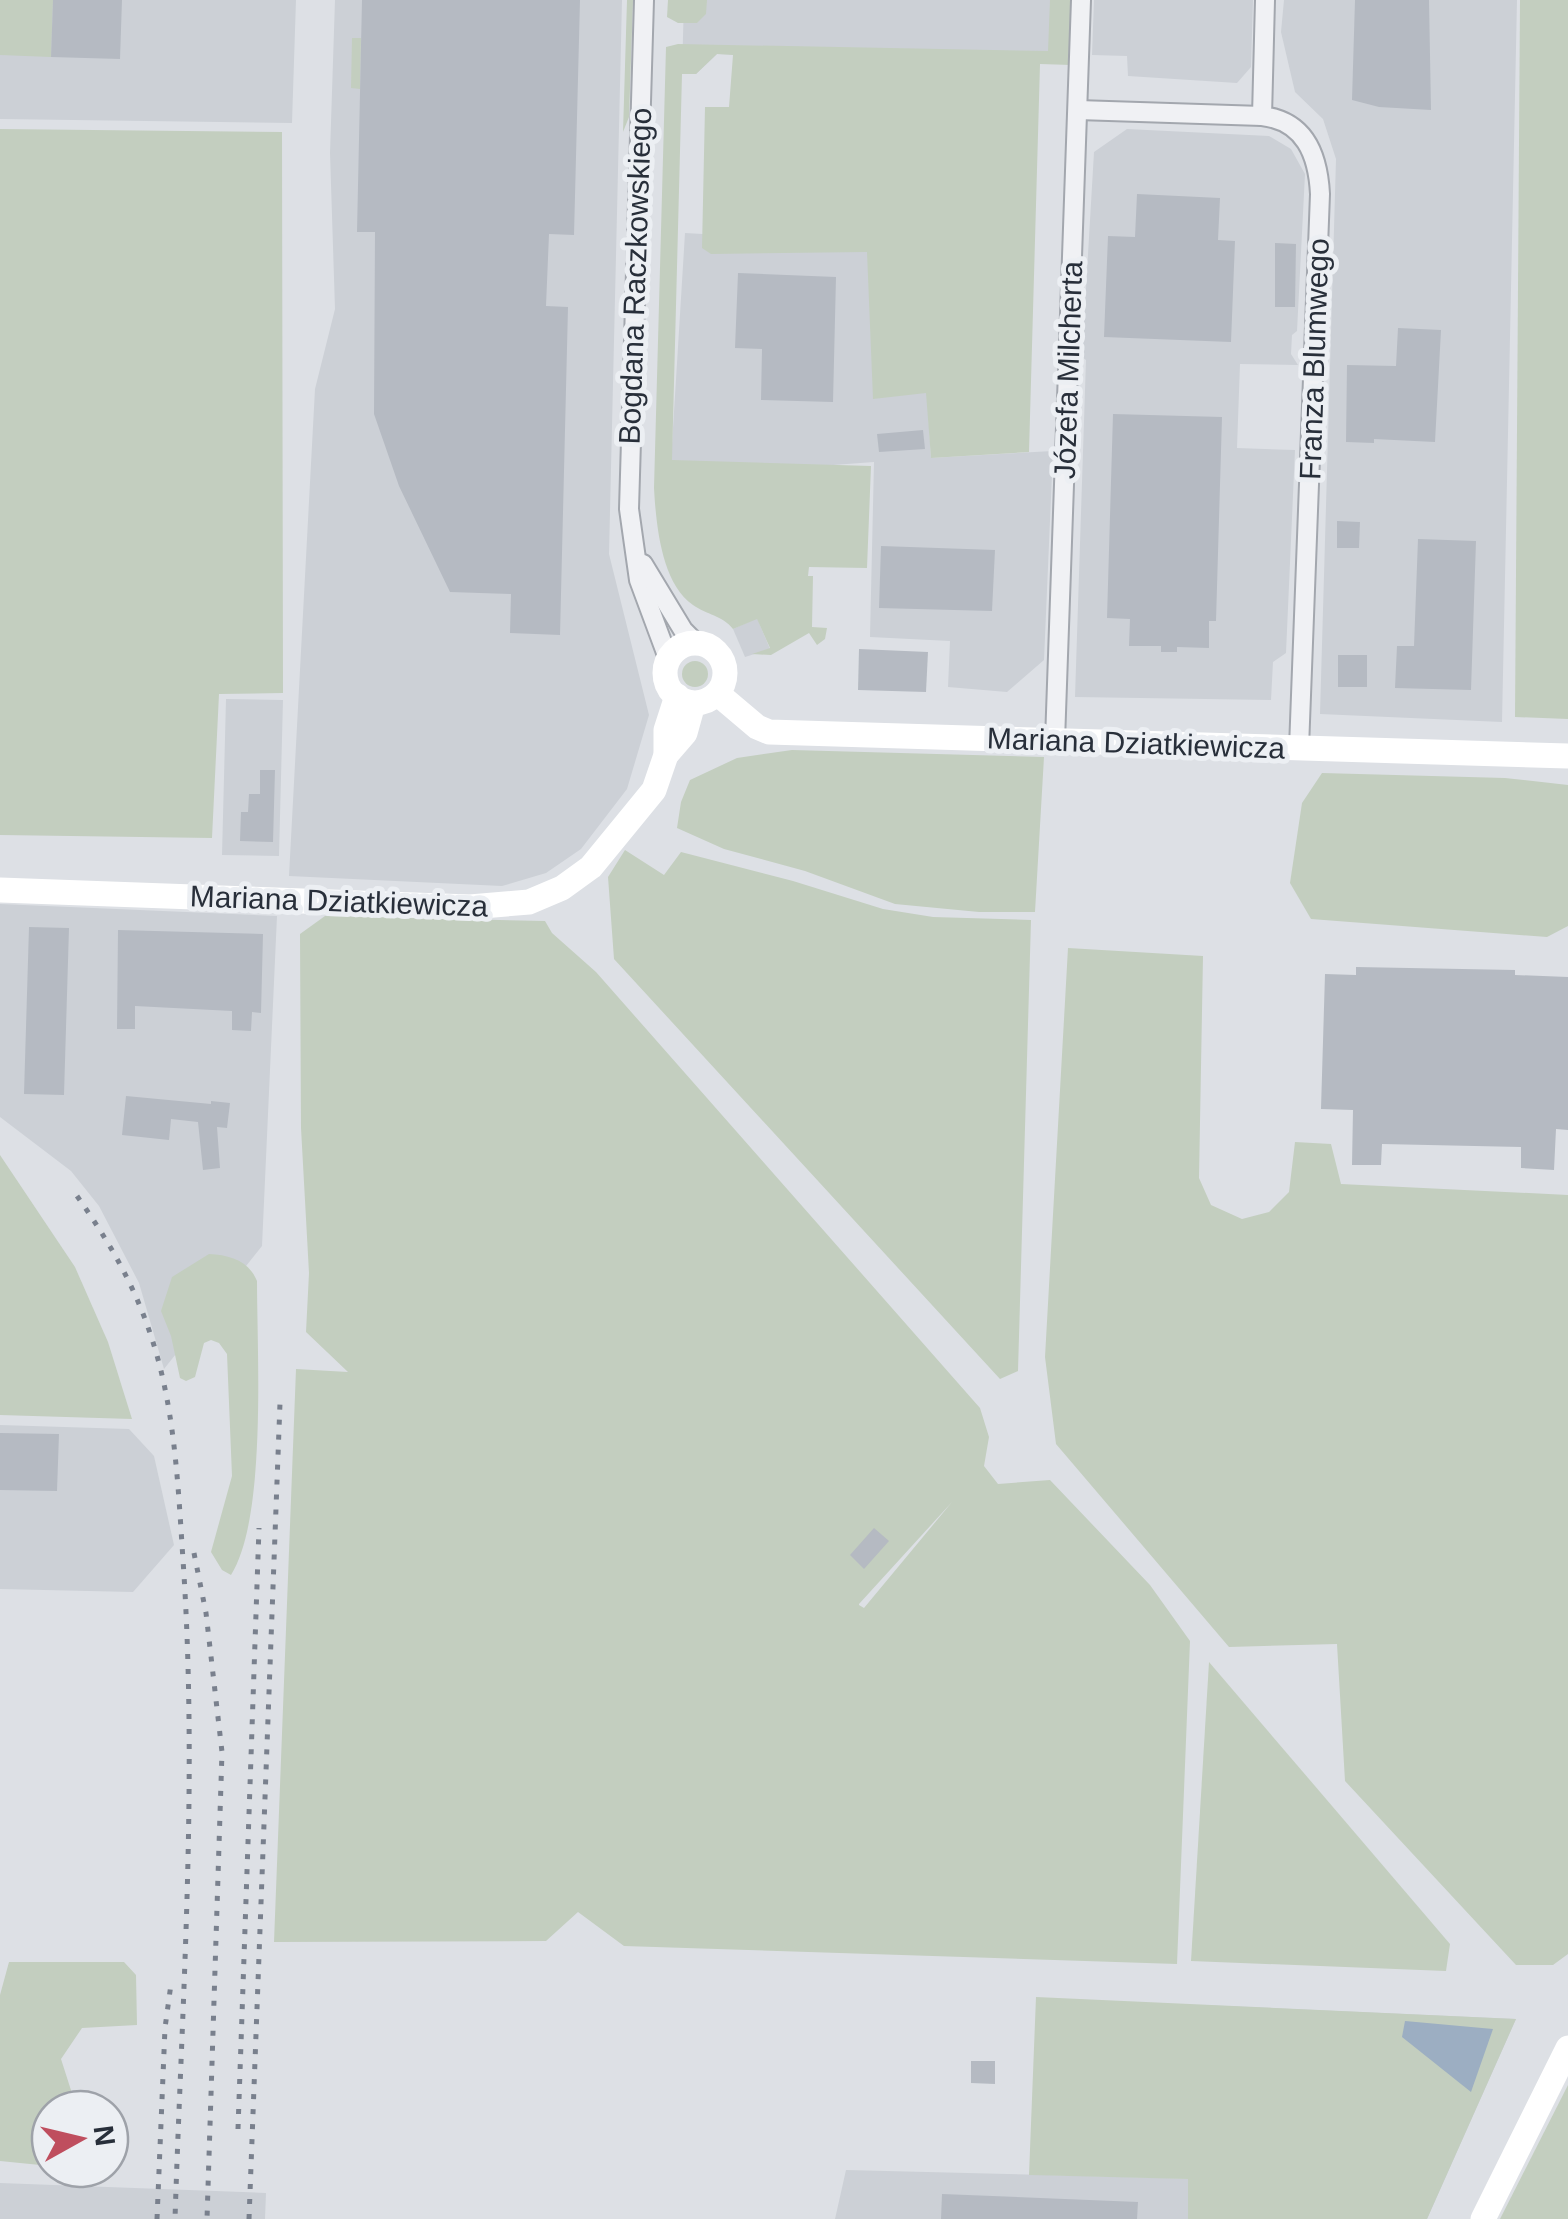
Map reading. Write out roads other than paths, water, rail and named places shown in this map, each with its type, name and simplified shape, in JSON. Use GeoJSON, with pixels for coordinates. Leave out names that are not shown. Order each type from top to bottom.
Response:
{"type":"FeatureCollection","features":[{"type":"Feature","properties":{"kind":"street","name":"Bogdana Raczkowskiego"},"geometry":{"type":"LineString","coordinates":[[644,0],[629,509],[639,580],[668,658],[665,678],[685,700]]}},
{"type":"Feature","properties":{"kind":"street","name":"Józefa Milcherta"},"geometry":{"type":"LineString","coordinates":[[1054,741],[1081,0]]}},
{"type":"Feature","properties":{"kind":"street"},"geometry":{"type":"LineString","coordinates":[[1078,110],[1262,116],[1266,0]]}},
{"type":"Feature","properties":{"kind":"street","name":"Franza Blumwego"},"geometry":{"type":"LineString","coordinates":[[1262,116],[1286,122],[1298,130],[1312,150],[1319,176],[1298,748]]}},
{"type":"Feature","properties":{"kind":"street","name":"Bogdana Raczkowskiego"},"geometry":{"type":"LineString","coordinates":[[635,551],[683,630],[696,642],[712,647],[722,659],[726,676],[718,694]]}},
{"type":"Feature","properties":{"kind":"street"},"geometry":{"type":"LineString","coordinates":[[668,658],[682,645],[696,642]]}},
{"type":"Feature","properties":{"kind":"street"},"geometry":{"type":"LineString","coordinates":[[685,700],[706,702],[718,694]]}},
{"type":"Feature","properties":{"kind":"street","name":"Mariana Dziatkiewicza"},"geometry":{"type":"LineString","coordinates":[[718,694],[768,732],[1568,756]]}},
{"type":"Feature","properties":{"kind":"street","name":"Mariana Dziatkiewicza"},"geometry":{"type":"LineString","coordinates":[[0,890],[470,907],[529,902],[562,888],[592,867],[654,790],[666,754],[685,733],[685,700]]}},
{"type":"Feature","properties":{"kind":"street"},"geometry":{"type":"LineString","coordinates":[[1484,2219],[1568,2048]]}},
{"type":"Feature","properties":{"kind":"water"},"geometry":{"type":"Polygon","coordinates":[[[1405,2021],[1493,2029],[1471,2092],[1402,2037],[1405,2021]]]}},
{"type":"Feature","properties":{"kind":"railway"},"geometry":{"type":"LineString","coordinates":[[77,1196],[119,1263],[144,1317],[165,1391],[177,1475],[187,1642],[189,1807],[175,2219]]}},
{"type":"Feature","properties":{"kind":"railway"},"geometry":{"type":"LineString","coordinates":[[249,2219],[280,1403]]}},
{"type":"Feature","properties":{"kind":"railway"},"geometry":{"type":"LineString","coordinates":[[238,2129],[259,1528]]}},
{"type":"Feature","properties":{"kind":"railway"},"geometry":{"type":"LineString","coordinates":[[194,1553],[206,1613],[222,1752],[207,2219]]}},
{"type":"Feature","properties":{"kind":"railway"},"geometry":{"type":"LineString","coordinates":[[157,2219],[165,2028],[171,1984]]}}]}
